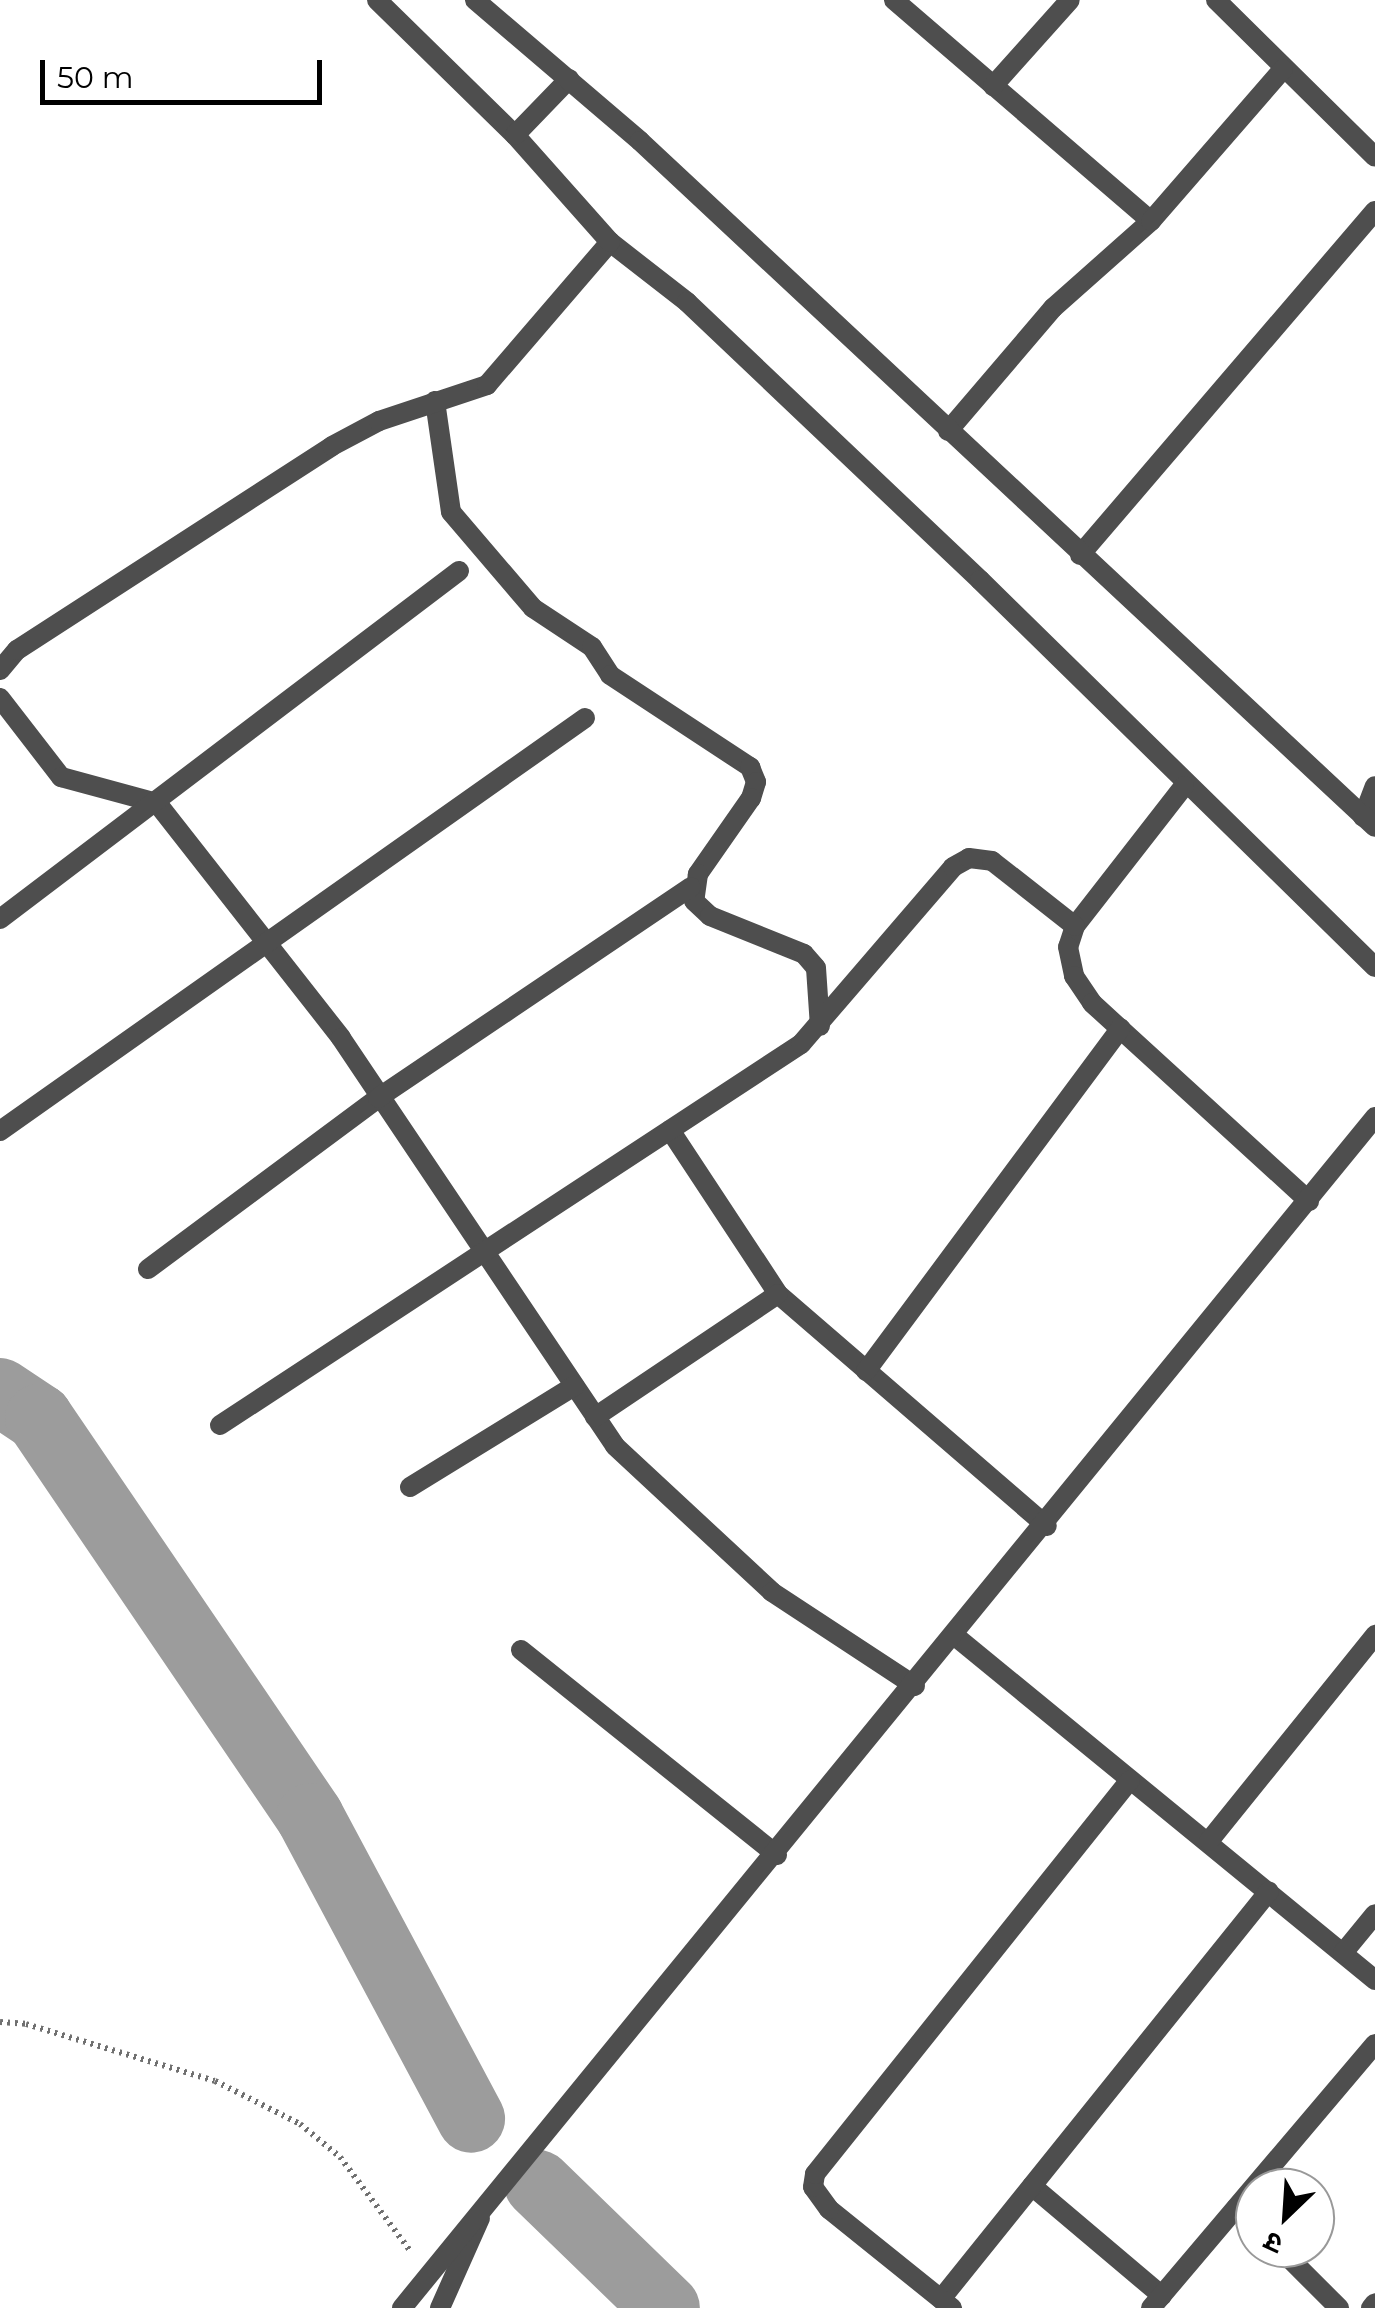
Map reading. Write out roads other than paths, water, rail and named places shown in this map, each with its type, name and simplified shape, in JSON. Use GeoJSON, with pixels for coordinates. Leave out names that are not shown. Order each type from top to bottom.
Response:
{"type":"FeatureCollection","features":[{"type":"Feature","properties":{"kind":"street"},"geometry":{"type":"LineString","coordinates":[[376,0],[515,135],[610,242],[687,302],[980,580],[1184,786],[1375,967]]}},
{"type":"Feature","properties":{"kind":"street"},"geometry":{"type":"LineString","coordinates":[[475,0],[568,80],[1369,822]]}},
{"type":"Feature","properties":{"kind":"street"},"geometry":{"type":"LineString","coordinates":[[894,0],[1151,220]]}},
{"type":"Feature","properties":{"kind":"street"},"geometry":{"type":"LineString","coordinates":[[994,86],[1070,0]]}},
{"type":"Feature","properties":{"kind":"street"},"geometry":{"type":"LineString","coordinates":[[1216,0],[1375,157]]}},
{"type":"Feature","properties":{"kind":"street"},"geometry":{"type":"LineString","coordinates":[[948,431],[1053,308],[1151,220],[1283,69]]}},
{"type":"Feature","properties":{"kind":"street"},"geometry":{"type":"LineString","coordinates":[[515,135],[568,80]]}},
{"type":"Feature","properties":{"kind":"street"},"geometry":{"type":"LineString","coordinates":[[1080,555],[1375,211]]}},
{"type":"Feature","properties":{"kind":"street"},"geometry":{"type":"LineString","coordinates":[[0,670],[17,650],[332,446],[435,401],[487,384],[610,242]]}},
{"type":"Feature","properties":{"kind":"street"},"geometry":{"type":"LineString","coordinates":[[148,1269],[378,1098],[691,887],[751,798],[756,782],[750,767],[610,675],[592,646],[533,608],[451,512],[435,401]]}},
{"type":"Feature","properties":{"kind":"street"},"geometry":{"type":"LineString","coordinates":[[0,919],[459,572]]}},
{"type":"Feature","properties":{"kind":"street"},"geometry":{"type":"LineString","coordinates":[[0,698],[61,778],[157,803],[266,940],[614,1446],[772,1592],[915,1686]]}},
{"type":"Feature","properties":{"kind":"street"},"geometry":{"type":"LineString","coordinates":[[0,1130],[585,718]]}},
{"type":"Feature","properties":{"kind":"street"},"geometry":{"type":"LineString","coordinates":[[1184,786],[1076,926],[1068,946],[1074,976],[1121,1028],[1308,1201]]}},
{"type":"Feature","properties":{"kind":"street"},"geometry":{"type":"LineString","coordinates":[[1369,822],[1375,786]]}},
{"type":"Feature","properties":{"kind":"street"},"geometry":{"type":"LineString","coordinates":[[220,1425],[670,1130],[820,1026],[953,867],[970,858],[992,860],[1076,926]]}},
{"type":"Feature","properties":{"kind":"street"},"geometry":{"type":"LineString","coordinates":[[691,887],[694,901],[710,916],[804,954],[816,968],[820,1026]]}},
{"type":"Feature","properties":{"kind":"street"},"geometry":{"type":"LineString","coordinates":[[866,1371],[1121,1028]]}},
{"type":"Feature","properties":{"kind":"street"},"geometry":{"type":"LineString","coordinates":[[402,2308],[504,2190],[1048,1526],[1375,1117]]}},
{"type":"Feature","properties":{"kind":"street"},"geometry":{"type":"LineString","coordinates":[[670,1130],[778,1294],[1048,1526]]}},
{"type":"Feature","properties":{"kind":"street"},"geometry":{"type":"LineString","coordinates":[[596,1418],[778,1294]]}},
{"type":"Feature","properties":{"kind":"street"},"geometry":{"type":"LineString","coordinates":[[410,1487],[574,1386]]}},
{"type":"Feature","properties":{"kind":"street"},"geometry":{"type":"LineString","coordinates":[[1208,1842],[1375,1635]]}},
{"type":"Feature","properties":{"kind":"street"},"geometry":{"type":"LineString","coordinates":[[956,1636],[1375,1980]]}},
{"type":"Feature","properties":{"kind":"street"},"geometry":{"type":"LineString","coordinates":[[522,1650],[777,1855]]}},
{"type":"Feature","properties":{"kind":"street"},"geometry":{"type":"LineString","coordinates":[[1130,1780],[814,2174],[813,2188],[829,2209],[946,2303],[1032,2186],[1270,1891]]}},
{"type":"Feature","properties":{"kind":"street"},"geometry":{"type":"LineString","coordinates":[[1343,1953],[1375,1914]]}},
{"type":"Feature","properties":{"kind":"street"},"geometry":{"type":"LineString","coordinates":[[1270,2168],[1375,2044]]}},
{"type":"Feature","properties":{"kind":"street"},"geometry":{"type":"LineString","coordinates":[[1032,2186],[1156,2302],[1235,2209]]}},
{"type":"Feature","properties":{"kind":"street"},"geometry":{"type":"LineString","coordinates":[[440,2308],[481,2216]]}},
{"type":"Feature","properties":{"kind":"street"},"geometry":{"type":"LineString","coordinates":[[1299,2268],[1338,2308]]}},
{"type":"Feature","properties":{"kind":"waterway"},"geometry":{"type":"LineString","coordinates":[[0,1392],[39,1418],[310,1817],[471,2119]]}},
{"type":"Feature","properties":{"kind":"waterway"},"geometry":{"type":"LineString","coordinates":[[538,2184],[666,2308]]}}]}
